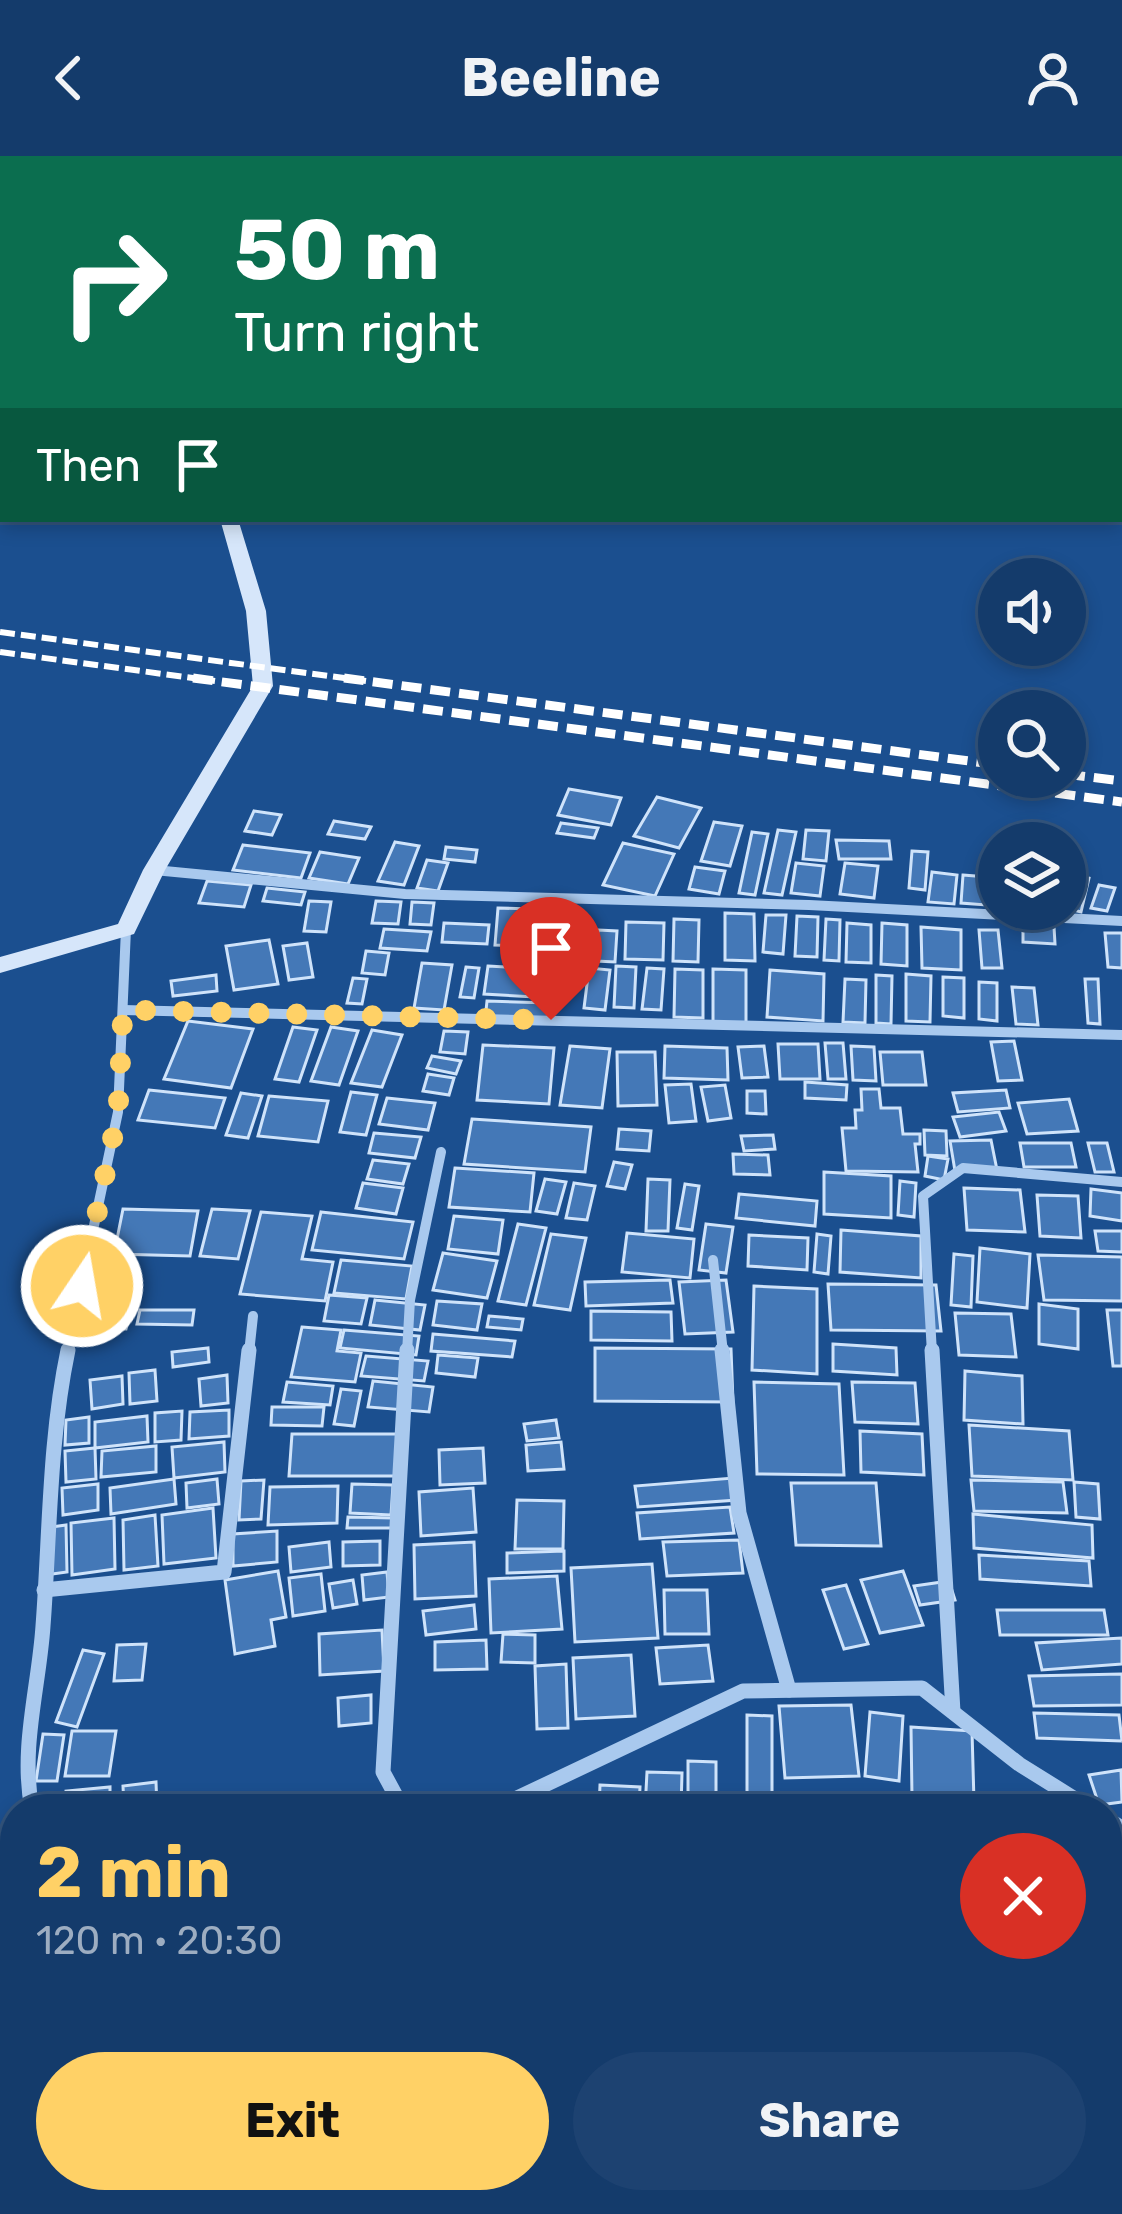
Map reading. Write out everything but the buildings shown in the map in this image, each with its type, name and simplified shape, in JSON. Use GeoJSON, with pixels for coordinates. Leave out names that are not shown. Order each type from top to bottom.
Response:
{"type":"FeatureCollection","features":[{"type":"Feature","properties":{"kind":"street"},"geometry":{"type":"LineString","coordinates":[[29,1794],[25,1773],[44,1590],[54,1416],[118,1112],[126,929],[154,870],[263,686],[256,611],[230,522]]}},
{"type":"Feature","properties":{"kind":"street"},"geometry":{"type":"LineString","coordinates":[[154,870],[427,895],[809,905],[1122,920]]}},
{"type":"Feature","properties":{"kind":"street"},"geometry":{"type":"LineString","coordinates":[[0,964],[126,929]]}},
{"type":"Feature","properties":{"kind":"street"},"geometry":{"type":"LineString","coordinates":[[123,1010],[1122,1035]]}},
{"type":"Feature","properties":{"kind":"street"},"geometry":{"type":"LineString","coordinates":[[395,1794],[383,1772],[410,1300],[441,1152]]}},
{"type":"Feature","properties":{"kind":"street"},"geometry":{"type":"LineString","coordinates":[[953,1712],[923,1196],[963,1168],[1122,1181]]}},
{"type":"Feature","properties":{"kind":"street"},"geometry":{"type":"LineString","coordinates":[[713,1260],[740,1513],[789,1690]]}},
{"type":"Feature","properties":{"kind":"street"},"geometry":{"type":"LineString","coordinates":[[44,1590],[224,1572],[253,1316]]}},
{"type":"Feature","properties":{"kind":"street"},"geometry":{"type":"LineString","coordinates":[[526,1794],[743,1691],[922,1688],[1019,1764],[1067,1794]]}},
{"type":"Feature","properties":{"kind":"railway"},"geometry":{"type":"LineString","coordinates":[[0,632],[366,681]]}},
{"type":"Feature","properties":{"kind":"railway"},"geometry":{"type":"LineString","coordinates":[[0,652],[215,681]]}},
{"type":"Feature","properties":{"kind":"railway"},"geometry":{"type":"LineString","coordinates":[[193,678],[1122,802]]}},
{"type":"Feature","properties":{"kind":"railway"},"geometry":{"type":"LineString","coordinates":[[344,678],[978,762]]}},
{"type":"Feature","properties":{"kind":"railway"},"geometry":{"type":"LineString","coordinates":[[1086,777],[1122,781]]}},
{"type":"Feature","properties":{"kind":"route"},"geometry":{"type":"LineString","coordinates":[[82,1286],[118,1112],[123,1010],[551,1020]]}}]}
